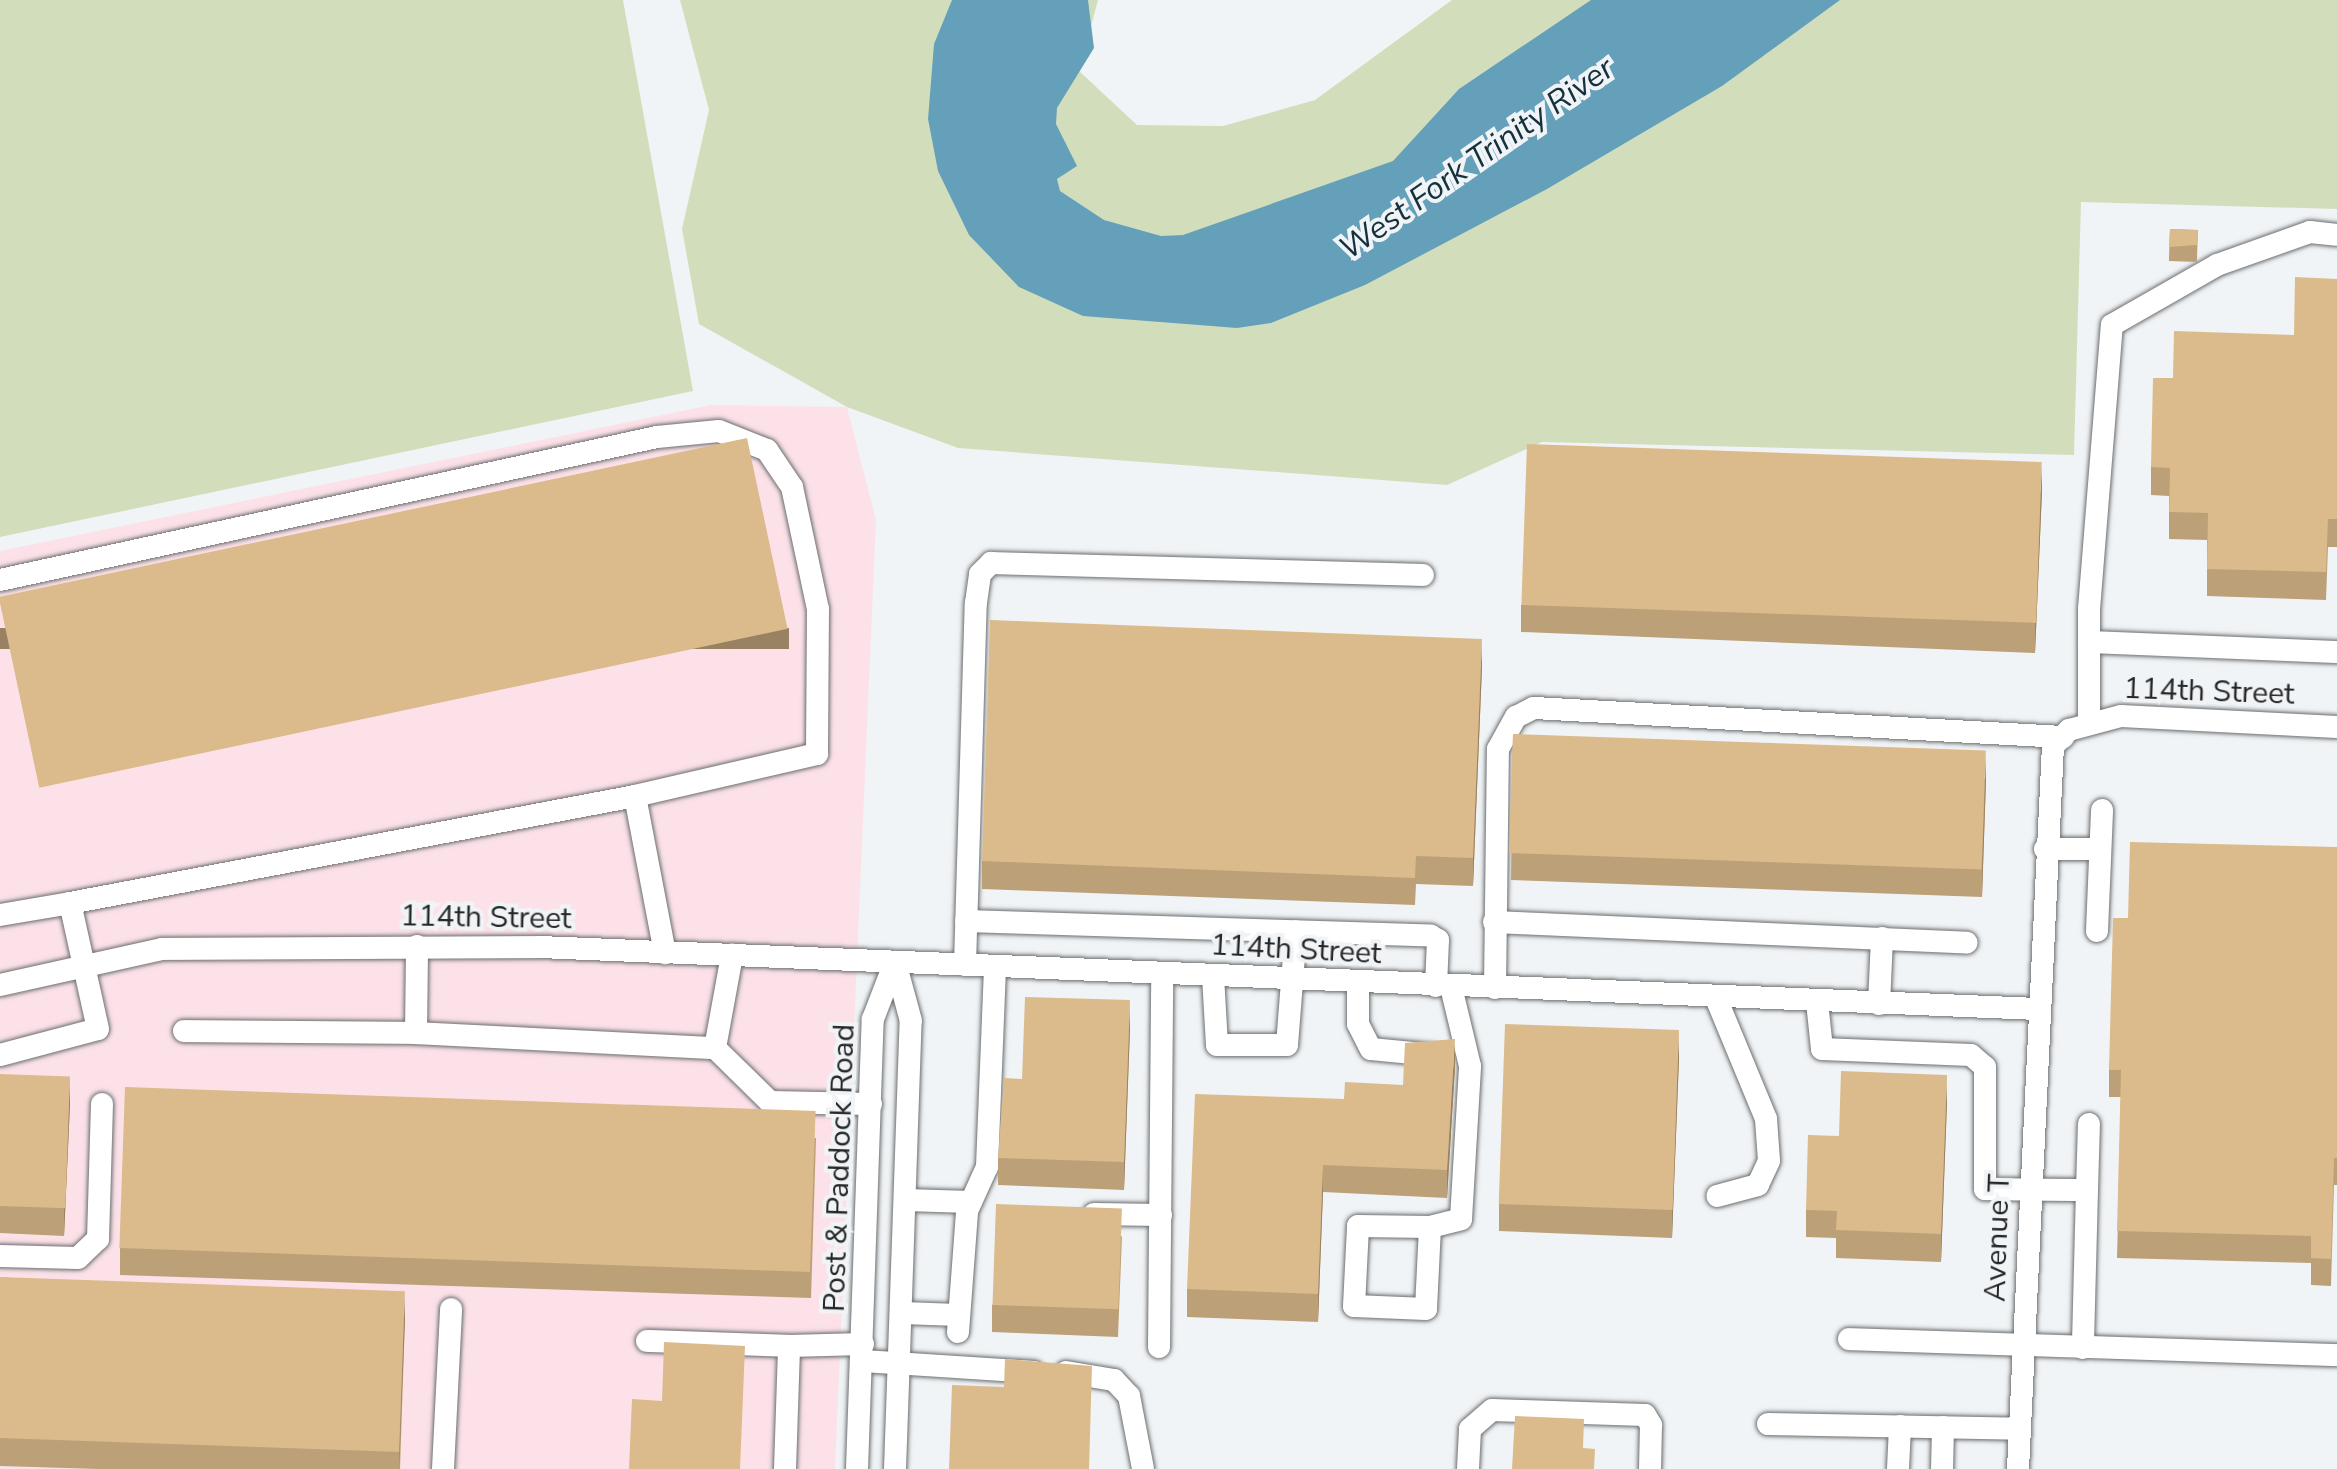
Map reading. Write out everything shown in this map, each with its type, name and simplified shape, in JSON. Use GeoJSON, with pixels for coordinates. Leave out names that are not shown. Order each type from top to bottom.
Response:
{"type":"FeatureCollection","features":[{"type":"Feature","properties":{"kind":"street"},"geometry":{"type":"LineString","coordinates":[[2090,724],[2089,642],[2112,325],[2216,266],[2310,232],[2337,235]]}},
{"type":"Feature","properties":{"kind":"street"},"geometry":{"type":"LineString","coordinates":[[0,580],[658,436],[719,432],[767,450],[792,487],[818,610],[817,754],[635,796],[0,915]]}},
{"type":"Feature","properties":{"kind":"street"},"geometry":{"type":"LineString","coordinates":[[965,966],[976,603],[980,574],[991,563],[1423,575]]}},
{"type":"Feature","properties":{"kind":"street"},"geometry":{"type":"LineString","coordinates":[[2089,642],[2337,652]]}},
{"type":"Feature","properties":{"kind":"street"},"geometry":{"type":"LineString","coordinates":[[1495,988],[1500,946],[1494,922],[1498,749],[1509,725],[1534,708],[2063,737]]}},
{"type":"Feature","properties":{"kind":"street","name":"114th Street"},"geometry":{"type":"LineString","coordinates":[[2063,737],[2090,724],[2121,716],[2337,727]]}},
{"type":"Feature","properties":{"kind":"street"},"geometry":{"type":"LineString","coordinates":[[2037,1009],[2053,746],[2063,737]]}},
{"type":"Feature","properties":{"kind":"street"},"geometry":{"type":"LineString","coordinates":[[635,796],[665,952]]}},
{"type":"Feature","properties":{"kind":"street"},"geometry":{"type":"LineString","coordinates":[[2096,931],[2102,810]]}},
{"type":"Feature","properties":{"kind":"street"},"geometry":{"type":"LineString","coordinates":[[2045,849],[2100,850]]}},
{"type":"Feature","properties":{"kind":"street"},"geometry":{"type":"LineString","coordinates":[[0,1055],[98,1029],[70,903]]}},
{"type":"Feature","properties":{"kind":"street"},"geometry":{"type":"LineString","coordinates":[[966,921],[1436,937],[1443,986],[1466,1048],[1461,1219],[1430,1227],[1358,1226],[1354,1306],[1426,1309],[1430,1227]]}},
{"type":"Feature","properties":{"kind":"street"},"geometry":{"type":"LineString","coordinates":[[1494,922],[1967,943]]}},
{"type":"Feature","properties":{"kind":"street"},"geometry":{"type":"LineString","coordinates":[[1213,976],[1217,1045],[1287,1045],[1296,931]]}},
{"type":"Feature","properties":{"kind":"street"},"geometry":{"type":"LineString","coordinates":[[1879,1004],[1882,938]]}},
{"type":"Feature","properties":{"kind":"street","name":"114th Street"},"geometry":{"type":"LineString","coordinates":[[0,986],[83,963],[240,945],[416,946],[665,952],[2037,1009]]}},
{"type":"Feature","properties":{"kind":"street"},"geometry":{"type":"LineString","coordinates":[[416,946],[416,1032]]}},
{"type":"Feature","properties":{"kind":"street"},"geometry":{"type":"LineString","coordinates":[[715,1048],[732,956]]}},
{"type":"Feature","properties":{"kind":"street"},"geometry":{"type":"LineString","coordinates":[[895,962],[911,1021],[895,1469]]}},
{"type":"Feature","properties":{"kind":"street","name":"Post & Paddock Road"},"geometry":{"type":"LineString","coordinates":[[858,1469],[873,1019],[895,962]]}},
{"type":"Feature","properties":{"kind":"street"},"geometry":{"type":"LineString","coordinates":[[902,1313],[959,1323],[970,1202],[987,1166],[995,967]]}},
{"type":"Feature","properties":{"kind":"street"},"geometry":{"type":"LineString","coordinates":[[1160,1347],[1162,974]]}},
{"type":"Feature","properties":{"kind":"street"},"geometry":{"type":"LineString","coordinates":[[1358,982],[1358,1024],[1372,1049],[1409,1056],[1466,1048]]}},
{"type":"Feature","properties":{"kind":"street"},"geometry":{"type":"LineString","coordinates":[[1716,998],[1766,1119],[1769,1161],[1758,1185],[1716,1196]]}},
{"type":"Feature","properties":{"kind":"street"},"geometry":{"type":"LineString","coordinates":[[1817,1002],[1822,1049],[1970,1055],[1984,1067],[1985,1188],[2087,1190]]}},
{"type":"Feature","properties":{"kind":"street","name":"Avenue T"},"geometry":{"type":"LineString","coordinates":[[2018,1469],[2037,1009]]}},
{"type":"Feature","properties":{"kind":"street"},"geometry":{"type":"LineString","coordinates":[[184,1031],[416,1032],[715,1048],[770,1102],[871,1104]]}},
{"type":"Feature","properties":{"kind":"street"},"geometry":{"type":"LineString","coordinates":[[0,1256],[78,1258],[98,1239],[102,1104]]}},
{"type":"Feature","properties":{"kind":"street"},"geometry":{"type":"LineString","coordinates":[[2083,1348],[2089,1124]]}},
{"type":"Feature","properties":{"kind":"street"},"geometry":{"type":"LineString","coordinates":[[906,1200],[970,1202]]}},
{"type":"Feature","properties":{"kind":"street"},"geometry":{"type":"LineString","coordinates":[[1061,1213],[1161,1216]]}},
{"type":"Feature","properties":{"kind":"street"},"geometry":{"type":"LineString","coordinates":[[443,1469],[451,1309]]}},
{"type":"Feature","properties":{"kind":"street"},"geometry":{"type":"LineString","coordinates":[[1849,1339],[2337,1355]]}},
{"type":"Feature","properties":{"kind":"street"},"geometry":{"type":"LineString","coordinates":[[647,1341],[863,1352],[900,1362],[1114,1380],[1129,1396],[1143,1469]]}},
{"type":"Feature","properties":{"kind":"street"},"geometry":{"type":"LineString","coordinates":[[784,1469],[790,1346]]}},
{"type":"Feature","properties":{"kind":"street"},"geometry":{"type":"LineString","coordinates":[[1468,1469],[1470,1429],[1492,1410],[1645,1415],[1651,1425],[1650,1469]]}},
{"type":"Feature","properties":{"kind":"street"},"geometry":{"type":"LineString","coordinates":[[1768,1424],[2020,1429]]}},
{"type":"Feature","properties":{"kind":"street"},"geometry":{"type":"LineString","coordinates":[[1898,1469],[1900,1426]]}},
{"type":"Feature","properties":{"kind":"street"},"geometry":{"type":"LineString","coordinates":[[1942,1469],[1943,1427]]}},
{"type":"Feature","properties":{"kind":"shaded area"},"geometry":{"type":"Polygon","coordinates":[[[711,405],[847,407],[876,520],[835,1469],[0,1469],[0,551],[711,405]]]}},
{"type":"Feature","properties":{"kind":"green space"},"geometry":{"type":"Polygon","coordinates":[[[0,0],[623,0],[693,391],[0,537],[0,0]]]}},
{"type":"Feature","properties":{"kind":"green space"},"geometry":{"type":"Polygon","coordinates":[[[680,0],[1098,0],[1079,71],[1137,125],[1223,126],[1315,100],[1452,0],[2337,0],[2337,209],[2081,202],[2074,455],[1542,442],[1447,485],[958,448],[847,407],[699,324],[682,229],[709,110],[680,0]]]}},
{"type":"Feature","properties":{"kind":"water","name":"West Fork Trinity River"},"geometry":{"type":"Polygon","coordinates":[[[952,0],[1088,0],[1094,48],[1057,108],[1056,124],[1077,166],[1057,179],[1060,191],[1104,220],[1161,236],[1183,235],[1393,161],[1459,89],[1591,0],[1840,0],[1722,86],[1547,189],[1365,285],[1271,323],[1237,328],[1083,316],[1019,287],[969,235],[938,171],[928,119],[934,44],[952,0]]]}},
{"type":"Feature","properties":{"kind":"building"},"geometry":{"type":"Polygon","coordinates":[[[2170,229],[2198,230],[2197,245],[2169,247],[2170,229]]]}},
{"type":"Feature","properties":{"kind":"building"},"geometry":{"type":"Polygon","coordinates":[[[2295,277],[2337,279],[2337,519],[2328,519],[2326,572],[2207,569],[2208,513],[2169,512],[2170,468],[2151,467],[2153,378],[2173,378],[2174,331],[2294,335],[2295,277]]]}},
{"type":"Feature","properties":{"kind":"building"},"geometry":{"type":"Polygon","coordinates":[[[747,438],[788,629],[39,788],[0,597],[747,438]]]}},
{"type":"Feature","properties":{"kind":"building"},"geometry":{"type":"Polygon","coordinates":[[[1527,444],[2042,462],[2036,623],[1521,605],[1527,444]]]}},
{"type":"Feature","properties":{"kind":"building"},"geometry":{"type":"Polygon","coordinates":[[[990,620],[1482,639],[1473,858],[1416,856],[1415,878],[982,861],[990,620]]]}},
{"type":"Feature","properties":{"kind":"building"},"geometry":{"type":"Polygon","coordinates":[[[1513,734],[1986,751],[1982,869],[1509,853],[1513,734]]]}},
{"type":"Feature","properties":{"kind":"building"},"geometry":{"type":"Polygon","coordinates":[[[2130,842],[2337,847],[2337,1158],[2331,1259],[2311,1258],[2311,1236],[2117,1231],[2121,1070],[2109,1070],[2113,918],[2128,918],[2130,842]]]}},
{"type":"Feature","properties":{"kind":"building"},"geometry":{"type":"Polygon","coordinates":[[[1025,997],[1130,1000],[1124,1162],[998,1158],[1004,1078],[1022,1079],[1025,997]]]}},
{"type":"Feature","properties":{"kind":"building"},"geometry":{"type":"Polygon","coordinates":[[[1505,1024],[1679,1030],[1673,1210],[1499,1204],[1505,1024]]]}},
{"type":"Feature","properties":{"kind":"building"},"geometry":{"type":"Polygon","coordinates":[[[1455,1039],[1447,1170],[1323,1165],[1318,1294],[1187,1289],[1195,1094],[1344,1099],[1345,1082],[1403,1085],[1405,1043],[1455,1039]]]}},
{"type":"Feature","properties":{"kind":"building"},"geometry":{"type":"Polygon","coordinates":[[[1841,1071],[1947,1075],[1941,1234],[1836,1230],[1837,1211],[1806,1210],[1808,1135],[1839,1136],[1841,1071]]]}},
{"type":"Feature","properties":{"kind":"building"},"geometry":{"type":"Polygon","coordinates":[[[0,1074],[70,1076],[65,1208],[0,1206],[0,1074]]]}},
{"type":"Feature","properties":{"kind":"building"},"geometry":{"type":"Polygon","coordinates":[[[125,1087],[816,1111],[810,1272],[119,1248],[125,1087]]]}},
{"type":"Feature","properties":{"kind":"building"},"geometry":{"type":"Polygon","coordinates":[[[996,1204],[1122,1208],[1118,1309],[992,1305],[996,1204]]]}},
{"type":"Feature","properties":{"kind":"building"},"geometry":{"type":"Polygon","coordinates":[[[0,1277],[405,1291],[399,1452],[0,1438],[0,1277]]]}},
{"type":"Feature","properties":{"kind":"building"},"geometry":{"type":"Polygon","coordinates":[[[664,1342],[745,1346],[740,1469],[629,1469],[632,1399],[662,1401],[664,1342]]]}},
{"type":"Feature","properties":{"kind":"building"},"geometry":{"type":"Polygon","coordinates":[[[1005,1359],[1092,1366],[1089,1469],[949,1469],[952,1385],[1004,1387],[1005,1359]]]}},
{"type":"Feature","properties":{"kind":"building"},"geometry":{"type":"Polygon","coordinates":[[[1515,1416],[1584,1419],[1583,1448],[1595,1449],[1594,1469],[1512,1469],[1515,1416]]]}}]}
